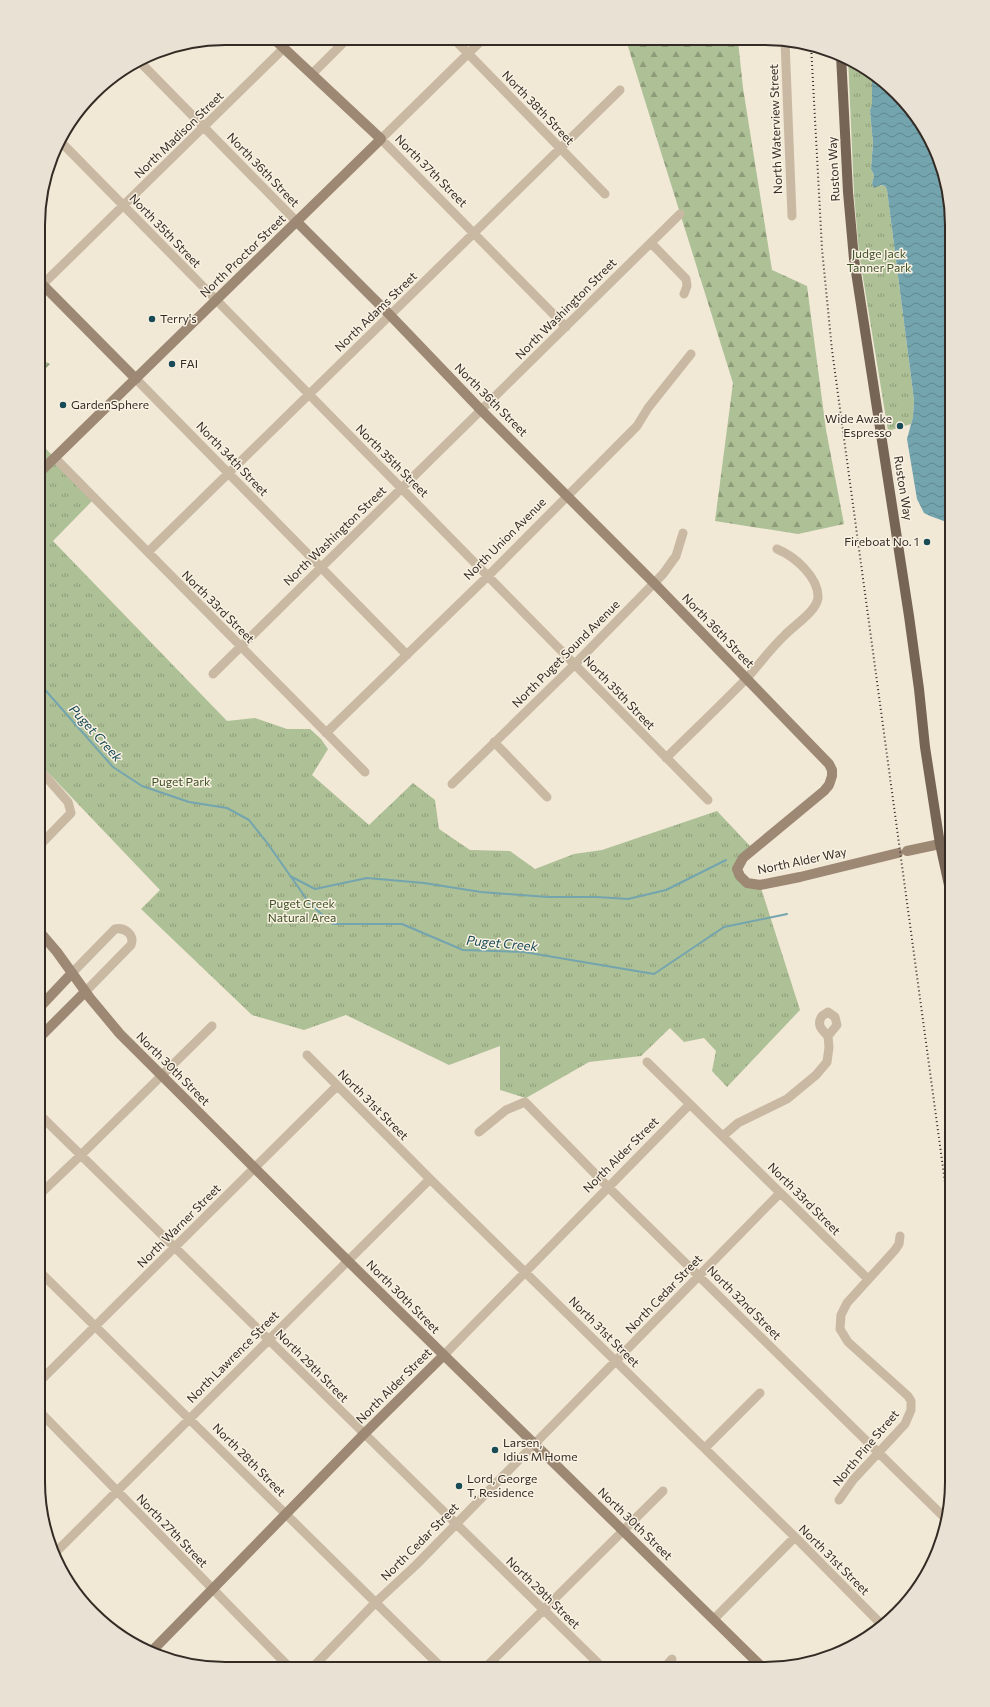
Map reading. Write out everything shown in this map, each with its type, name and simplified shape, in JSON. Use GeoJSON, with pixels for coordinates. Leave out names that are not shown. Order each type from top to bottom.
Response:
{"type":"FeatureCollection","features":[{"type":"Feature","properties":{"kind":"main road","name":"Ruston Way"},"geometry":{"type":"LineString","coordinates":[[842,63],[848,192],[854,259],[899,549],[940,844],[945,867]]}},
{"type":"Feature","properties":{"kind":"street","name":"North 37th Street"},"geometry":{"type":"LineString","coordinates":[[279,45],[381,139],[566,327]]}},
{"type":"Feature","properties":{"kind":"street"},"geometry":{"type":"LineString","coordinates":[[312,74],[341,45]]}},
{"type":"Feature","properties":{"kind":"street","name":"North 38th Street"},"geometry":{"type":"LineString","coordinates":[[460,45],[605,194]]}},
{"type":"Feature","properties":{"kind":"street","name":"North Proctor Street"},"geometry":{"type":"LineString","coordinates":[[45,466],[477,45]]}},
{"type":"Feature","properties":{"kind":"street","name":"North Waterview Street"},"geometry":{"type":"LineString","coordinates":[[785,46],[792,216]]}},
{"type":"Feature","properties":{"kind":"street","name":"North Madison Street"},"geometry":{"type":"LineString","coordinates":[[45,280],[204,128],[283,49]]}},
{"type":"Feature","properties":{"kind":"street","name":"North 36th Street"},"geometry":{"type":"LineString","coordinates":[[142,65],[390,315],[481,410],[824,758],[832,773],[826,789],[748,854]]}},
{"type":"Feature","properties":{"kind":"street","name":"North Adams Street"},"geometry":{"type":"LineString","coordinates":[[148,552],[620,90]]}},
{"type":"Feature","properties":{"kind":"street","name":"North 35th Street"},"geometry":{"type":"LineString","coordinates":[[64,145],[708,800]]}},
{"type":"Feature","properties":{"kind":"street","name":"North Washington Street"},"geometry":{"type":"LineString","coordinates":[[213,674],[680,214]]}},
{"type":"Feature","properties":{"kind":"street"},"geometry":{"type":"LineString","coordinates":[[650,244],[686,279],[688,286],[684,294]]}},
{"type":"Feature","properties":{"kind":"street","name":"North 34th Street"},"geometry":{"type":"LineString","coordinates":[[45,288],[407,655]]}},
{"type":"Feature","properties":{"kind":"street","name":"North Union Avenue"},"geometry":{"type":"LineString","coordinates":[[326,733],[488,576],[639,424],[648,408],[691,354]]}},
{"type":"Feature","properties":{"kind":"street","name":"North 33rd Street"},"geometry":{"type":"LineString","coordinates":[[51,461],[148,552],[365,772]]}},
{"type":"Feature","properties":{"kind":"street","name":"North Puget Sound Avenue"},"geometry":{"type":"LineString","coordinates":[[452,784],[575,664],[654,584],[672,562],[679,549],[683,533]]}},
{"type":"Feature","properties":{"kind":"street"},"geometry":{"type":"LineString","coordinates":[[666,758],[746,678],[783,636],[808,614],[816,603],[818,598],[816,588],[806,571],[794,558],[777,549]]}},
{"type":"Feature","properties":{"kind":"street"},"geometry":{"type":"LineString","coordinates":[[494,742],[547,797]]}},
{"type":"Feature","properties":{"kind":"street"},"geometry":{"type":"LineString","coordinates":[[45,776],[68,802],[71,813],[45,840]]}},
{"type":"Feature","properties":{"kind":"street","name":"North Alder Way"},"geometry":{"type":"LineString","coordinates":[[748,854],[740,862],[738,871],[740,876],[747,883],[753,885],[800,877],[940,844]]}},
{"type":"Feature","properties":{"kind":"street"},"geometry":{"type":"LineString","coordinates":[[45,1002],[115,929],[122,929],[132,937],[131,945],[45,1031]]}},
{"type":"Feature","properties":{"kind":"street","name":"North 30th Street"},"geometry":{"type":"LineString","coordinates":[[45,939],[85,992],[120,1034],[348,1261],[757,1662]]}},
{"type":"Feature","properties":{"kind":"street"},"geometry":{"type":"LineString","coordinates":[[45,1190],[82,1156],[212,1026]]}},
{"type":"Feature","properties":{"kind":"street"},"geometry":{"type":"LineString","coordinates":[[723,1136],[738,1123],[787,1099],[816,1075],[827,1062],[829,1047],[828,1036]]}},
{"type":"Feature","properties":{"kind":"street","name":"North 31st Street"},"geometry":{"type":"LineString","coordinates":[[307,1055],[430,1179],[705,1448],[879,1622]]}},
{"type":"Feature","properties":{"kind":"street","name":"North 33rd Street"},"geometry":{"type":"LineString","coordinates":[[647,1062],[868,1279]]}},
{"type":"Feature","properties":{"kind":"street","name":"North Warner Street"},"geometry":{"type":"LineString","coordinates":[[45,1376],[337,1086]]}},
{"type":"Feature","properties":{"kind":"street","name":"North 32nd Street"},"geometry":{"type":"LineString","coordinates":[[479,1132],[506,1110],[526,1102],[608,1187],[942,1515]]}},
{"type":"Feature","properties":{"kind":"street","name":"North Alder Street"},"geometry":{"type":"LineString","coordinates":[[155,1648],[690,1104]]}},
{"type":"Feature","properties":{"kind":"street","name":"North 29th Street"},"geometry":{"type":"LineString","coordinates":[[45,1120],[598,1662]]}},
{"type":"Feature","properties":{"kind":"street","name":"North Lawrence Street"},"geometry":{"type":"LineString","coordinates":[[58,1550],[430,1179]]}},
{"type":"Feature","properties":{"kind":"street","name":"North Cedar Street"},"geometry":{"type":"LineString","coordinates":[[318,1662],[375,1603],[416,1565],[780,1193]]}},
{"type":"Feature","properties":{"kind":"street"},"geometry":{"type":"LineString","coordinates":[[868,1279],[895,1250],[899,1244],[900,1236]]}},
{"type":"Feature","properties":{"kind":"street","name":"North 28th Street"},"geometry":{"type":"LineString","coordinates":[[45,1277],[436,1662]]}},
{"type":"Feature","properties":{"kind":"street","name":"North Pine Street"},"geometry":{"type":"LineString","coordinates":[[839,1500],[853,1480],[905,1424],[911,1410],[911,1401],[908,1396],[848,1342],[840,1329],[843,1309],[868,1279]]}},
{"type":"Feature","properties":{"kind":"street"},"geometry":{"type":"LineString","coordinates":[[705,1448],[760,1393]]}},
{"type":"Feature","properties":{"kind":"street","name":"North 27th Street"},"geometry":{"type":"LineString","coordinates":[[45,1417],[284,1662]]}},
{"type":"Feature","properties":{"kind":"street"},"geometry":{"type":"LineString","coordinates":[[491,1662],[662,1491]]}},
{"type":"Feature","properties":{"kind":"street"},"geometry":{"type":"LineString","coordinates":[[714,1619],[795,1537]]}},
{"type":"Feature","properties":{"kind":"street"},"geometry":{"type":"LineString","coordinates":[[669,1662],[672,1659]]}},
{"type":"Feature","properties":{"kind":"green space"},"geometry":{"type":"Polygon","coordinates":[[[628,45],[738,45],[743,88],[772,270],[807,286],[826,430],[844,524],[798,534],[715,521],[733,383],[628,45]]]}},
{"type":"Feature","properties":{"kind":"green space","name":"Judge Jack Tanner Park"},"geometry":{"type":"Polygon","coordinates":[[[848,66],[872,80],[872,105],[870,110],[873,143],[871,169],[874,175],[872,184],[885,186],[887,190],[914,400],[911,424],[888,431],[859,253],[854,193],[848,66]]]}},
{"type":"Feature","properties":{"kind":"green space"},"geometry":{"type":"Polygon","coordinates":[[[45,361],[50,364],[45,369],[45,361]]]}},
{"type":"Feature","properties":{"kind":"green space","name":"Puget Creek Natural Area"},"geometry":{"type":"Polygon","coordinates":[[[45,448],[95,498],[53,541],[227,721],[255,718],[287,729],[310,729],[321,739],[328,749],[312,775],[369,825],[413,783],[435,800],[439,829],[470,850],[510,851],[535,869],[574,854],[602,850],[717,811],[750,846],[735,870],[761,888],[800,1010],[727,1087],[712,1071],[716,1051],[704,1038],[684,1042],[670,1028],[641,1056],[589,1062],[526,1098],[500,1090],[500,1046],[449,1065],[346,1015],[304,1030],[252,1015],[141,909],[160,890],[45,769],[45,448]]]}},
{"type":"Feature","properties":{"kind":"water"},"geometry":{"type":"Polygon","coordinates":[[[872,80],[900,106],[915,125],[931,156],[942,190],[945,213],[945,521],[924,513],[917,499],[907,439],[913,417],[914,400],[887,190],[885,186],[881,185],[874,188],[872,184],[874,175],[871,169],[873,143],[870,110],[872,105],[872,80]]]}},
{"type":"Feature","properties":{"kind":"waterway","name":"Puget Creek"},"geometry":{"type":"LineString","coordinates":[[45,690],[113,767],[142,786],[189,802],[227,808],[249,820],[268,844],[310,904],[333,924],[402,924],[463,950],[524,952],[654,974],[724,927],[787,914]]}},
{"type":"Feature","properties":{"kind":"waterway"},"geometry":{"type":"LineString","coordinates":[[290,876],[315,889],[367,878],[424,883],[481,892],[548,897],[597,897],[628,899],[666,890],[726,860]]}},
{"type":"Feature","properties":{"kind":"railway"},"geometry":{"type":"LineString","coordinates":[[811,51],[822,249],[832,350],[945,1182]]}},
{"type":"Feature","properties":{"kind":"place","name":"Terry's"},"geometry":{"type":"Point","coordinates":[152,319]}},
{"type":"Feature","properties":{"kind":"place","name":"FAI"},"geometry":{"type":"Point","coordinates":[172,364]}},
{"type":"Feature","properties":{"kind":"place","name":"GardenSphere"},"geometry":{"type":"Point","coordinates":[63,405]}},
{"type":"Feature","properties":{"kind":"place","name":"Wide Awake Espresso"},"geometry":{"type":"Point","coordinates":[900,426]}},
{"type":"Feature","properties":{"kind":"place","name":"Fireboat No. 1"},"geometry":{"type":"Point","coordinates":[927,542]}},
{"type":"Feature","properties":{"kind":"place","name":"Larsen, Idius M Home"},"geometry":{"type":"Point","coordinates":[495,1450]}},
{"type":"Feature","properties":{"kind":"place","name":"Lord, George T, Residence"},"geometry":{"type":"Point","coordinates":[459,1486]}},
{"type":"Feature","properties":{"kind":"park label","name":"Puget Park"},"geometry":{"type":"Point","coordinates":[181,782]}}]}
